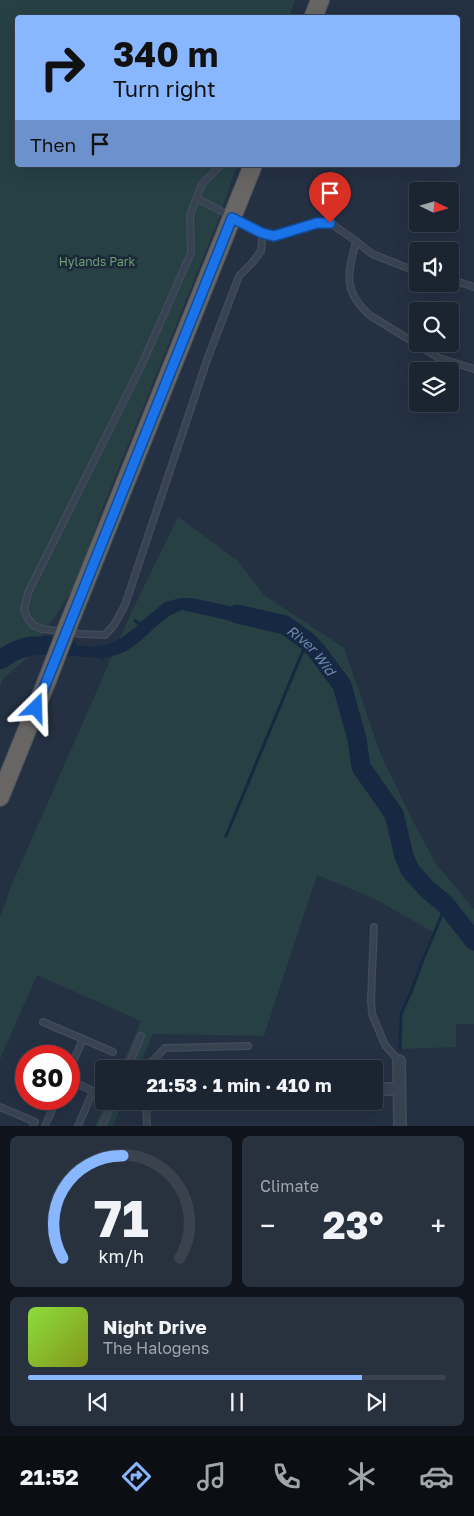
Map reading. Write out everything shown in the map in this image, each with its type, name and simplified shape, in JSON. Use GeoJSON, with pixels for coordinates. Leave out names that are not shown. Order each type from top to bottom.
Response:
{"type":"FeatureCollection","features":[{"type":"Feature","properties":{"kind":"highway"},"geometry":{"type":"LineString","coordinates":[[314,15],[320,0]]}},
{"type":"Feature","properties":{"kind":"highway"},"geometry":{"type":"LineString","coordinates":[[0,796],[252,167]]}},
{"type":"Feature","properties":{"kind":"street"},"geometry":{"type":"LineString","coordinates":[[399,1061],[400,1126]]}},
{"type":"Feature","properties":{"kind":"street"},"geometry":{"type":"LineString","coordinates":[[386,1089],[400,1089]]}},
{"type":"Feature","properties":{"kind":"lane"},"geometry":{"type":"LineString","coordinates":[[219,167],[202,184],[198,199],[190,215],[191,253],[142,364],[28,593],[24,609],[27,618],[33,625],[42,629],[105,635],[114,625],[125,606],[210,350],[239,276],[252,263],[261,250],[262,233]]}},
{"type":"Feature","properties":{"kind":"lane"},"geometry":{"type":"LineString","coordinates":[[198,199],[262,233],[274,236],[317,223],[330,223],[372,254],[409,268]]}},
{"type":"Feature","properties":{"kind":"lane"},"geometry":{"type":"LineString","coordinates":[[356,241],[348,284],[361,308],[439,358],[474,369]]}},
{"type":"Feature","properties":{"kind":"lane"},"geometry":{"type":"LineString","coordinates":[[459,282],[474,287]]}},
{"type":"Feature","properties":{"kind":"lane"},"geometry":{"type":"LineString","coordinates":[[374,927],[372,1014],[385,1045],[399,1061]]}},
{"type":"Feature","properties":{"kind":"lane"},"geometry":{"type":"LineString","coordinates":[[43,1022],[113,1052]]}},
{"type":"Feature","properties":{"kind":"lane"},"geometry":{"type":"LineString","coordinates":[[131,1060],[141,1036]]}},
{"type":"Feature","properties":{"kind":"lane"},"geometry":{"type":"LineString","coordinates":[[80,1046],[83,1039]]}},
{"type":"Feature","properties":{"kind":"lane"},"geometry":{"type":"LineString","coordinates":[[153,1060],[165,1048],[248,1046]]}},
{"type":"Feature","properties":{"kind":"lane"},"geometry":{"type":"LineString","coordinates":[[78,1126],[93,1091],[80,1085]]}},
{"type":"Feature","properties":{"kind":"lane"},"geometry":{"type":"LineString","coordinates":[[0,1107],[34,1122],[33,1126]]}},
{"type":"Feature","properties":{"kind":"lane"},"geometry":{"type":"LineString","coordinates":[[45,1126],[52,1110]]}},
{"type":"Feature","properties":{"kind":"lane"},"geometry":{"type":"LineString","coordinates":[[102,1126],[109,1110]]}},
{"type":"Feature","properties":{"kind":"lane"},"geometry":{"type":"LineString","coordinates":[[146,1110],[147,1126]]}},
{"type":"Feature","properties":{"kind":"green space","name":"Hylands Park"},"geometry":{"type":"Polygon","coordinates":[[[0,0],[295,0],[290,15],[15,15],[15,167],[236,167],[217,223],[103,507],[75,586],[27,658],[3,679],[0,687],[0,0]]]}},
{"type":"Feature","properties":{"kind":"green space"},"geometry":{"type":"Polygon","coordinates":[[[178,517],[237,560],[264,595],[344,648],[381,755],[414,823],[436,864],[474,909],[474,1024],[456,1024],[456,1047],[399,1049],[399,1015],[433,932],[377,900],[317,875],[264,1036],[153,1034],[142,1060],[124,1060],[141,1021],[37,975],[0,1059],[0,917],[12,884],[131,613],[178,517]]]}},
{"type":"Feature","properties":{"kind":"green space"},"geometry":{"type":"Polygon","coordinates":[[[102,1110],[119,1110],[113,1126],[95,1126],[102,1110]]]}},
{"type":"Feature","properties":{"kind":"water"},"geometry":{"type":"Polygon","coordinates":[[[181,598],[192,598],[262,613],[260,627],[182,610],[166,618],[132,647],[122,653],[104,658],[103,662],[99,658],[40,653],[44,640],[87,646],[100,646],[116,641],[138,625],[133,621],[135,619],[141,622],[165,602],[181,598]]]}},
{"type":"Feature","properties":{"kind":"waterway","name":"River Wid"},"geometry":{"type":"LineString","coordinates":[[237,614],[285,625],[315,649],[342,685],[357,739],[361,767],[394,814],[404,856],[410,870],[426,888],[446,905],[474,941]]}},
{"type":"Feature","properties":{"kind":"waterway"},"geometry":{"type":"LineString","coordinates":[[226,836],[307,641]]}},
{"type":"Feature","properties":{"kind":"waterway","name":"River Wid"},"geometry":{"type":"LineString","coordinates":[[0,660],[25,647],[67,647]]}},
{"type":"Feature","properties":{"kind":"waterway"},"geometry":{"type":"LineString","coordinates":[[400,1049],[401,1014],[446,905]]}},
{"type":"Feature","properties":{"kind":"route"},"geometry":{"type":"LineString","coordinates":[[36,708],[232,218],[262,233],[274,236],[317,223],[330,223]]}}]}
